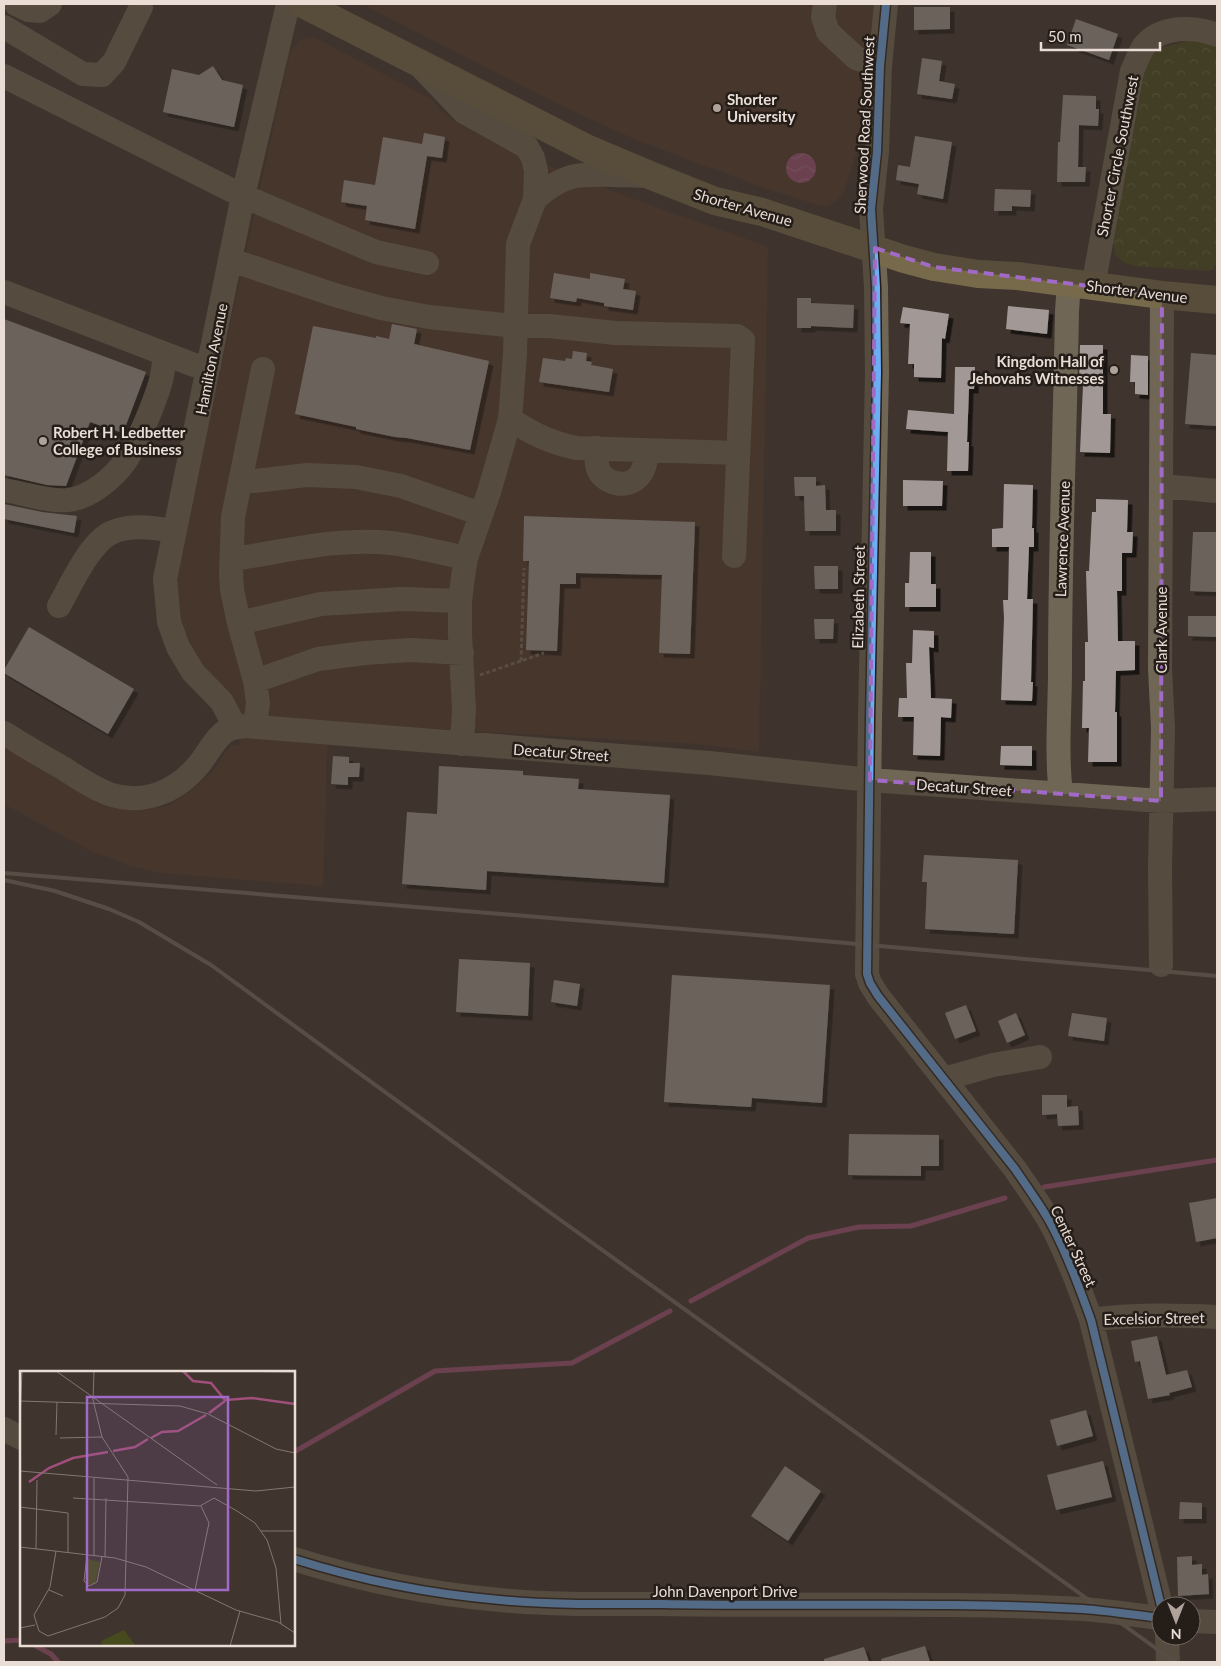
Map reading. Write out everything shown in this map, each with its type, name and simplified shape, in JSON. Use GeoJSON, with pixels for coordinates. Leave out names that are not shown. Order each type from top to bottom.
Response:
{"type":"FeatureCollection","features":[{"type":"Feature","properties":{"kind":"main road","name":"Shorter Avenue"},"geometry":{"type":"LineString","coordinates":[[303,4],[588,148],[715,201],[762,212],[904,259],[934,266],[978,274],[1017,276],[1162,295],[1217,300]]}},
{"type":"Feature","properties":{"kind":"street"},"geometry":{"type":"LineString","coordinates":[[16,4],[29,10],[40,11],[50,4]]}},
{"type":"Feature","properties":{"kind":"street"},"geometry":{"type":"LineString","coordinates":[[4,27],[83,74],[102,75],[114,62],[141,4]]}},
{"type":"Feature","properties":{"kind":"street","name":"Hamilton Avenue"},"geometry":{"type":"LineString","coordinates":[[245,727],[193,672],[178,647],[169,622],[165,579],[243,196],[288,4]]}},
{"type":"Feature","properties":{"kind":"street"},"geometry":{"type":"LineString","coordinates":[[825,4],[823,17],[828,32],[856,58],[880,66]]}},
{"type":"Feature","properties":{"kind":"street","name":"Sherwood Road Southwest"},"geometry":{"type":"LineString","coordinates":[[875,248],[871,209],[886,4]]}},
{"type":"Feature","properties":{"kind":"street","name":"Shorter Circle Southwest"},"geometry":{"type":"LineString","coordinates":[[1081,285],[1132,71],[1145,46],[1156,36],[1176,29],[1200,30],[1217,35]]}},
{"type":"Feature","properties":{"kind":"street"},"geometry":{"type":"LineString","coordinates":[[412,58],[464,112],[527,147],[533,158],[536,171],[535,199],[518,244],[510,419],[489,492],[466,558],[460,602],[464,709],[462,744]]}},
{"type":"Feature","properties":{"kind":"street"},"geometry":{"type":"LineString","coordinates":[[4,76],[243,196],[376,252],[427,263]]}},
{"type":"Feature","properties":{"kind":"street"},"geometry":{"type":"LineString","coordinates":[[535,199],[547,188],[572,176],[652,176]]}},
{"type":"Feature","properties":{"kind":"street","name":"Elizabeth Street"},"geometry":{"type":"LineString","coordinates":[[868,946],[870,719],[877,372],[875,248]]}},
{"type":"Feature","properties":{"kind":"street"},"geometry":{"type":"LineString","coordinates":[[230,260],[335,295],[381,308],[430,317],[515,326],[549,326],[616,333],[737,336],[742,340],[734,556]]}},
{"type":"Feature","properties":{"kind":"street","name":"Lawrence Avenue"},"geometry":{"type":"LineString","coordinates":[[1061,794],[1059,774],[1060,603],[1065,460],[1067,311],[1081,285]]}},
{"type":"Feature","properties":{"kind":"street"},"geometry":{"type":"LineString","coordinates":[[4,292],[194,365],[209,366]]}},
{"type":"Feature","properties":{"kind":"street","name":"Clark Avenue"},"geometry":{"type":"LineString","coordinates":[[1161,965],[1160,868],[1163,728],[1160,669],[1162,295]]}},
{"type":"Feature","properties":{"kind":"street"},"geometry":{"type":"LineString","coordinates":[[4,490],[53,500],[66,500],[81,498],[107,480],[125,461],[139,436],[160,383],[165,354]]}},
{"type":"Feature","properties":{"kind":"street"},"geometry":{"type":"LineString","coordinates":[[4,733],[89,784],[110,794],[127,798],[143,798],[157,796],[172,789],[197,767],[226,731],[245,727],[258,703],[255,681],[232,590],[233,517],[263,369]]}},
{"type":"Feature","properties":{"kind":"street"},"geometry":{"type":"LineString","coordinates":[[510,419],[530,432],[554,443],[576,448],[738,453]]}},
{"type":"Feature","properties":{"kind":"street"},"geometry":{"type":"LineString","coordinates":[[596,448],[596,461],[600,473],[616,484],[629,483],[638,477],[645,466],[647,451]]}},
{"type":"Feature","properties":{"kind":"street"},"geometry":{"type":"LineString","coordinates":[[240,481],[307,475],[356,477],[401,486],[481,514]]}},
{"type":"Feature","properties":{"kind":"street"},"geometry":{"type":"LineString","coordinates":[[1162,486],[1217,491]]}},
{"type":"Feature","properties":{"kind":"street"},"geometry":{"type":"LineString","coordinates":[[59,606],[94,547],[105,536],[114,531],[136,528],[174,531]]}},
{"type":"Feature","properties":{"kind":"street"},"geometry":{"type":"LineString","coordinates":[[232,559],[318,544],[360,543],[391,543],[466,558]]}},
{"type":"Feature","properties":{"kind":"street"},"geometry":{"type":"LineString","coordinates":[[239,623],[321,604],[402,599],[460,602]]}},
{"type":"Feature","properties":{"kind":"street"},"geometry":{"type":"LineString","coordinates":[[255,681],[318,659],[411,650],[462,652]]}},
{"type":"Feature","properties":{"kind":"street","name":"Decatur Street"},"geometry":{"type":"LineString","coordinates":[[245,727],[709,763],[870,780],[1161,801],[1217,799]]}},
{"type":"Feature","properties":{"kind":"street","name":"Center Street"},"geometry":{"type":"LineString","coordinates":[[868,946],[866,966],[870,983],[878,996],[1015,1169],[1051,1224],[1068,1262],[1091,1320],[1159,1596]]}},
{"type":"Feature","properties":{"kind":"street"},"geometry":{"type":"LineString","coordinates":[[944,1079],[993,1065],[1040,1057]]}},
{"type":"Feature","properties":{"kind":"street","name":"Excelsior Street"},"geometry":{"type":"LineString","coordinates":[[1091,1320],[1114,1316],[1172,1315],[1217,1317]]}},
{"type":"Feature","properties":{"kind":"street"},"geometry":{"type":"LineString","coordinates":[[4,1429],[20,1437]]}},
{"type":"Feature","properties":{"kind":"street","name":"John Davenport Drive"},"geometry":{"type":"LineString","coordinates":[[295,1559],[333,1571],[387,1583],[500,1600],[740,1606],[903,1604],[1084,1609],[1151,1617]]}},
{"type":"Feature","properties":{"kind":"street"},"geometry":{"type":"LineString","coordinates":[[1201,1621],[1217,1622]]}},
{"type":"Feature","properties":{"kind":"street"},"geometry":{"type":"LineString","coordinates":[[1167,1646],[1168,1662]]}},
{"type":"Feature","properties":{"kind":"path"},"geometry":{"type":"LineString","coordinates":[[521,661],[524,568]]}},
{"type":"Feature","properties":{"kind":"path"},"geometry":{"type":"LineString","coordinates":[[463,682],[544,653]]}},
{"type":"Feature","properties":{"kind":"highlighted area"},"geometry":{"type":"Polygon","coordinates":[[[875,248],[934,267],[1162,295],[1161,801],[870,780],[875,248]]]}},
{"type":"Feature","properties":{"kind":"shaded area","name":"Shorter University"},"geometry":{"type":"Polygon","coordinates":[[[362,4],[876,4],[865,113],[856,154],[844,191],[837,200],[828,206],[818,205],[757,185],[639,141],[558,104],[362,4]]]}},
{"type":"Feature","properties":{"kind":"shaded area"},"geometry":{"type":"Polygon","coordinates":[[[313,37],[431,99],[443,113],[468,129],[507,149],[614,192],[768,247],[759,752],[698,744],[328,723],[323,886],[160,873],[128,865],[91,851],[4,804],[4,747],[100,804],[147,810],[170,805],[189,792],[213,771],[231,744],[240,746],[235,699],[205,671],[188,642],[179,617],[175,590],[179,557],[290,52],[300,40],[313,37]]]}},
{"type":"Feature","properties":{"kind":"green space"},"geometry":{"type":"Polygon","coordinates":[[[1188,41],[1204,41],[1217,46],[1217,261],[1213,269],[1208,271],[1136,266],[1125,263],[1116,256],[1112,238],[1135,97],[1150,54],[1160,48],[1188,41]]]}},
{"type":"Feature","properties":{"kind":"water"},"geometry":{"type":"Polygon","coordinates":[[[801,153],[811,158],[816,168],[811,178],[801,183],[791,178],[786,168],[791,158],[801,153]]]}},
{"type":"Feature","properties":{"kind":"building"},"geometry":{"type":"Polygon","coordinates":[[[914,7],[950,7],[950,29],[914,30],[914,7]]]}},
{"type":"Feature","properties":{"kind":"building"},"geometry":{"type":"Polygon","coordinates":[[[1076,19],[1118,34],[1109,60],[1067,45],[1076,19]]]}},
{"type":"Feature","properties":{"kind":"building"},"geometry":{"type":"Polygon","coordinates":[[[922,58],[942,61],[939,81],[955,84],[952,99],[917,94],[922,58]]]}},
{"type":"Feature","properties":{"kind":"building"},"geometry":{"type":"Polygon","coordinates":[[[213,66],[222,80],[243,85],[234,127],[163,112],[172,69],[199,75],[213,66]]]}},
{"type":"Feature","properties":{"kind":"building"},"geometry":{"type":"Polygon","coordinates":[[[1063,95],[1096,96],[1096,109],[1099,109],[1098,126],[1079,125],[1078,167],[1086,167],[1085,182],[1057,182],[1058,142],[1060,142],[1063,95]]]}},
{"type":"Feature","properties":{"kind":"building"},"geometry":{"type":"Polygon","coordinates":[[[424,133],[445,137],[442,158],[427,156],[415,229],[365,220],[367,206],[341,202],[344,180],[375,185],[383,137],[422,144],[424,133]]]}},
{"type":"Feature","properties":{"kind":"building"},"geometry":{"type":"Polygon","coordinates":[[[915,136],[952,142],[943,199],[917,194],[919,184],[896,180],[898,165],[910,167],[915,136]]]}},
{"type":"Feature","properties":{"kind":"building"},"geometry":{"type":"Polygon","coordinates":[[[995,189],[1031,190],[1030,207],[1012,206],[1012,211],[994,211],[995,189]]]}},
{"type":"Feature","properties":{"kind":"building"},"geometry":{"type":"Polygon","coordinates":[[[554,273],[590,279],[590,273],[625,279],[623,289],[636,291],[633,310],[604,306],[604,303],[577,298],[576,302],[550,298],[554,273]]]}},
{"type":"Feature","properties":{"kind":"building"},"geometry":{"type":"Polygon","coordinates":[[[797,298],[811,298],[811,303],[854,305],[853,328],[811,326],[811,328],[797,328],[797,298]]]}},
{"type":"Feature","properties":{"kind":"building"},"geometry":{"type":"Polygon","coordinates":[[[1008,306],[1049,310],[1047,334],[1006,329],[1008,306]]]}},
{"type":"Feature","properties":{"kind":"building"},"geometry":{"type":"Polygon","coordinates":[[[903,307],[949,314],[945,339],[942,338],[941,378],[914,377],[914,364],[908,364],[910,324],[900,323],[903,307]]]}},
{"type":"Feature","properties":{"kind":"building","name":"Robert H. Ledbetter College of Business"},"geometry":{"type":"Polygon","coordinates":[[[4,319],[146,372],[123,433],[90,422],[66,486],[47,485],[4,475],[4,319]]]}},
{"type":"Feature","properties":{"kind":"building"},"geometry":{"type":"Polygon","coordinates":[[[392,324],[417,329],[414,344],[489,361],[470,450],[356,429],[356,427],[295,414],[313,326],[389,339],[392,324]]]}},
{"type":"Feature","properties":{"kind":"building"},"geometry":{"type":"Polygon","coordinates":[[[1080,345],[1103,345],[1103,414],[1111,414],[1110,453],[1080,452],[1083,385],[1079,384],[1080,345]]]}},
{"type":"Feature","properties":{"kind":"building"},"geometry":{"type":"Polygon","coordinates":[[[573,351],[587,353],[586,361],[592,362],[591,365],[613,369],[609,392],[539,382],[543,358],[565,361],[566,358],[572,359],[573,351]]]}},
{"type":"Feature","properties":{"kind":"building"},"geometry":{"type":"Polygon","coordinates":[[[1191,353],[1217,355],[1217,426],[1185,424],[1191,353]]]}},
{"type":"Feature","properties":{"kind":"building"},"geometry":{"type":"Polygon","coordinates":[[[1131,355],[1148,356],[1148,395],[1135,394],[1135,382],[1130,382],[1131,355]]]}},
{"type":"Feature","properties":{"kind":"building"},"geometry":{"type":"Polygon","coordinates":[[[955,367],[975,367],[974,389],[969,389],[968,471],[947,471],[948,432],[906,429],[908,410],[954,414],[955,367]]]}},
{"type":"Feature","properties":{"kind":"building"},"geometry":{"type":"Polygon","coordinates":[[[794,477],[816,477],[816,486],[825,485],[826,510],[836,510],[836,531],[805,531],[804,496],[795,496],[794,477]]]}},
{"type":"Feature","properties":{"kind":"building"},"geometry":{"type":"Polygon","coordinates":[[[903,480],[943,481],[942,506],[903,506],[903,480]]]}},
{"type":"Feature","properties":{"kind":"building"},"geometry":{"type":"Polygon","coordinates":[[[1004,484],[1033,485],[1032,528],[1034,528],[1034,547],[1029,547],[1027,599],[1033,599],[1032,701],[1001,700],[1003,600],[1008,600],[1009,547],[992,547],[992,529],[1003,528],[1004,484]]]}},
{"type":"Feature","properties":{"kind":"building"},"geometry":{"type":"Polygon","coordinates":[[[1096,499],[1128,500],[1127,532],[1133,532],[1132,553],[1122,553],[1122,591],[1117,591],[1118,641],[1135,641],[1135,670],[1116,671],[1117,762],[1088,762],[1089,728],[1082,728],[1085,642],[1088,642],[1086,571],[1089,571],[1092,512],[1096,512],[1096,499]]]}},
{"type":"Feature","properties":{"kind":"building"},"geometry":{"type":"Polygon","coordinates":[[[4,504],[42,512],[77,516],[74,533],[4,519],[4,504]]]}},
{"type":"Feature","properties":{"kind":"building"},"geometry":{"type":"Polygon","coordinates":[[[524,516],[695,522],[690,654],[659,653],[662,575],[576,573],[576,584],[560,584],[557,651],[526,650],[529,561],[523,561],[524,516]]]}},
{"type":"Feature","properties":{"kind":"building"},"geometry":{"type":"Polygon","coordinates":[[[1193,532],[1217,532],[1217,592],[1190,591],[1193,532]]]}},
{"type":"Feature","properties":{"kind":"building"},"geometry":{"type":"Polygon","coordinates":[[[910,552],[931,552],[931,584],[936,584],[936,607],[905,607],[905,583],[909,583],[910,552]]]}},
{"type":"Feature","properties":{"kind":"building"},"geometry":{"type":"Polygon","coordinates":[[[814,566],[838,566],[838,589],[815,589],[814,566]]]}},
{"type":"Feature","properties":{"kind":"building"},"geometry":{"type":"Polygon","coordinates":[[[1188,616],[1217,616],[1217,637],[1188,636],[1188,616]]]}},
{"type":"Feature","properties":{"kind":"building"},"geometry":{"type":"Polygon","coordinates":[[[814,619],[834,619],[833,639],[815,639],[814,619]]]}},
{"type":"Feature","properties":{"kind":"building"},"geometry":{"type":"Polygon","coordinates":[[[29,627],[134,689],[108,734],[4,673],[29,627]]]}},
{"type":"Feature","properties":{"kind":"building"},"geometry":{"type":"Polygon","coordinates":[[[913,630],[934,631],[934,648],[929,647],[931,698],[952,699],[951,718],[941,717],[940,756],[913,755],[914,717],[898,717],[899,698],[907,698],[906,663],[912,663],[913,630]]]}},
{"type":"Feature","properties":{"kind":"building"},"geometry":{"type":"Polygon","coordinates":[[[1001,746],[1032,746],[1032,766],[1000,765],[1001,746]]]}},
{"type":"Feature","properties":{"kind":"building"},"geometry":{"type":"Polygon","coordinates":[[[333,756],[349,757],[349,763],[360,763],[359,777],[348,777],[348,785],[331,784],[333,756]]]}},
{"type":"Feature","properties":{"kind":"building"},"geometry":{"type":"Polygon","coordinates":[[[439,766],[523,771],[523,775],[579,779],[578,789],[670,795],[664,883],[487,871],[486,890],[402,884],[407,812],[437,814],[439,766]]]}},
{"type":"Feature","properties":{"kind":"building"},"geometry":{"type":"Polygon","coordinates":[[[924,855],[1018,860],[1014,934],[925,929],[927,882],[922,882],[924,855]]]}},
{"type":"Feature","properties":{"kind":"building"},"geometry":{"type":"Polygon","coordinates":[[[459,959],[530,963],[528,1016],[456,1012],[459,959]]]}},
{"type":"Feature","properties":{"kind":"building"},"geometry":{"type":"Polygon","coordinates":[[[672,975],[830,985],[822,1103],[752,1098],[751,1107],[664,1102],[672,975]]]}},
{"type":"Feature","properties":{"kind":"building"},"geometry":{"type":"Polygon","coordinates":[[[554,980],[580,984],[577,1006],[551,1002],[554,980]]]}},
{"type":"Feature","properties":{"kind":"building"},"geometry":{"type":"Polygon","coordinates":[[[966,1005],[976,1031],[955,1039],[945,1013],[966,1005]]]}},
{"type":"Feature","properties":{"kind":"building"},"geometry":{"type":"Polygon","coordinates":[[[1016,1013],[1025,1035],[1007,1043],[998,1021],[1016,1013]]]}},
{"type":"Feature","properties":{"kind":"building"},"geometry":{"type":"Polygon","coordinates":[[[1072,1013],[1107,1018],[1104,1041],[1068,1036],[1072,1013]]]}},
{"type":"Feature","properties":{"kind":"building"},"geometry":{"type":"Polygon","coordinates":[[[1042,1095],[1067,1095],[1067,1107],[1078,1106],[1079,1125],[1058,1126],[1057,1114],[1042,1115],[1042,1095]]]}},
{"type":"Feature","properties":{"kind":"building"},"geometry":{"type":"Polygon","coordinates":[[[849,1134],[939,1135],[939,1166],[921,1166],[921,1176],[848,1175],[849,1134]]]}},
{"type":"Feature","properties":{"kind":"building"},"geometry":{"type":"Polygon","coordinates":[[[1217,1198],[1217,1238],[1196,1242],[1189,1203],[1217,1198]]]}},
{"type":"Feature","properties":{"kind":"building"},"geometry":{"type":"Polygon","coordinates":[[[1157,1336],[1166,1375],[1187,1370],[1192,1387],[1169,1393],[1170,1395],[1148,1399],[1140,1361],[1135,1362],[1131,1341],[1157,1336]]]}},
{"type":"Feature","properties":{"kind":"building"},"geometry":{"type":"Polygon","coordinates":[[[1086,1410],[1093,1436],[1057,1446],[1050,1420],[1086,1410]]]}},
{"type":"Feature","properties":{"kind":"building"},"geometry":{"type":"Polygon","coordinates":[[[1103,1461],[1112,1497],[1056,1510],[1047,1475],[1103,1461]]]}},
{"type":"Feature","properties":{"kind":"building"},"geometry":{"type":"Polygon","coordinates":[[[785,1466],[821,1491],[788,1541],[751,1516],[785,1466]]]}},
{"type":"Feature","properties":{"kind":"building"},"geometry":{"type":"Polygon","coordinates":[[[1180,1502],[1202,1503],[1202,1519],[1179,1519],[1180,1502]]]}},
{"type":"Feature","properties":{"kind":"building"},"geometry":{"type":"Polygon","coordinates":[[[1192,1556],[1192,1565],[1202,1564],[1202,1575],[1208,1574],[1209,1594],[1178,1596],[1177,1557],[1192,1556]]]}},
{"type":"Feature","properties":{"kind":"building"},"geometry":{"type":"Polygon","coordinates":[[[925,1646],[930,1662],[882,1662],[881,1659],[925,1646]]]}},
{"type":"Feature","properties":{"kind":"building"},"geometry":{"type":"Polygon","coordinates":[[[864,1647],[869,1662],[824,1662],[824,1659],[864,1647]]]}},
{"type":"Feature","properties":{"kind":"waterway"},"geometry":{"type":"LineString","coordinates":[[1044,1187],[1217,1160]]}},
{"type":"Feature","properties":{"kind":"waterway"},"geometry":{"type":"LineString","coordinates":[[691,1301],[808,1238],[859,1227],[911,1226],[1005,1198]]}},
{"type":"Feature","properties":{"kind":"waterway"},"geometry":{"type":"LineString","coordinates":[[295,1451],[435,1371],[572,1363],[670,1311]]}},
{"type":"Feature","properties":{"kind":"waterway"},"geometry":{"type":"LineString","coordinates":[[4,1641],[20,1640]]}},
{"type":"Feature","properties":{"kind":"waterway"},"geometry":{"type":"LineString","coordinates":[[36,1646],[51,1654],[58,1662]]}},
{"type":"Feature","properties":{"kind":"railway"},"geometry":{"type":"LineString","coordinates":[[4,873],[767,936],[1217,976]]}},
{"type":"Feature","properties":{"kind":"railway"},"geometry":{"type":"LineString","coordinates":[[4,880],[55,891],[109,909],[139,922],[211,965],[548,1211],[1175,1662]]}},
{"type":"Feature","properties":{"kind":"cycle path"},"geometry":{"type":"LineString","coordinates":[[886,4],[880,66],[877,152],[871,209],[876,287],[877,372],[867,974],[878,996],[1015,1169],[1057,1235],[1091,1320],[1159,1596]]}},
{"type":"Feature","properties":{"kind":"cycle path"},"geometry":{"type":"LineString","coordinates":[[295,1559],[396,1585],[448,1594],[520,1602],[581,1604],[977,1605],[1093,1610],[1151,1617]]}},
{"type":"Feature","properties":{"kind":"place","name":"Shorter University"},"geometry":{"type":"Point","coordinates":[717,108]}},
{"type":"Feature","properties":{"kind":"place","name":"Kingdom Hall of Jehovahs Witnesses"},"geometry":{"type":"Point","coordinates":[1114,370]}},
{"type":"Feature","properties":{"kind":"place","name":"Robert H. Ledbetter College of Business"},"geometry":{"type":"Point","coordinates":[43,441]}}]}
